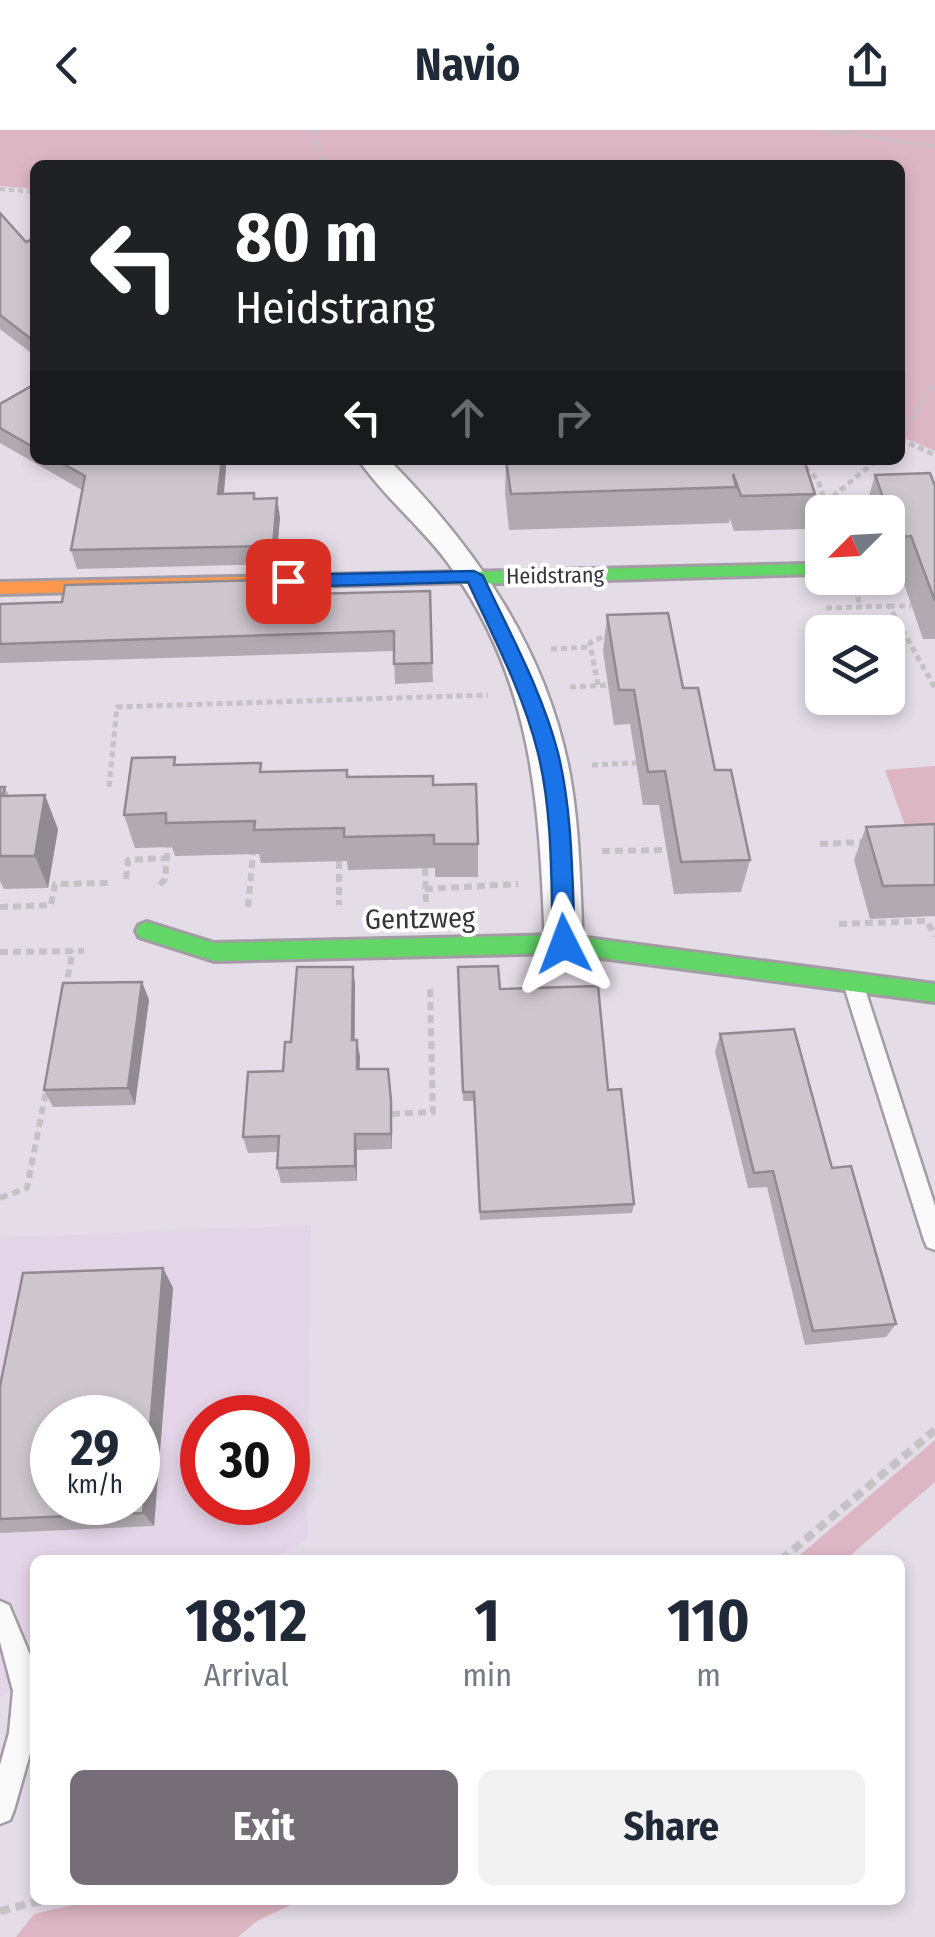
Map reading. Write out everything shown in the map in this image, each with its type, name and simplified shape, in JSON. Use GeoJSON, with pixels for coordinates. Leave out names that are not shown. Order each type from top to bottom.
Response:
{"type":"FeatureCollection","features":[{"type":"Feature","properties":{"kind":"street"},"geometry":{"type":"LineString","coordinates":[[378,465],[413,500],[474,576],[532,702],[548,754],[560,852],[564,944]]}},
{"type":"Feature","properties":{"kind":"street","name":"Heidstrang"},"geometry":{"type":"LineString","coordinates":[[0,588],[805,570]]}},
{"type":"Feature","properties":{"kind":"street","name":"Gentzweg"},"geometry":{"type":"LineString","coordinates":[[147,931],[214,952],[564,944],[935,994]]}},
{"type":"Feature","properties":{"kind":"lane"},"geometry":{"type":"LineString","coordinates":[[853,982],[935,1240]]}},
{"type":"Feature","properties":{"kind":"lane"},"geometry":{"type":"LineString","coordinates":[[0,1614],[28,1686],[29,1711],[0,1810]]}},
{"type":"Feature","properties":{"kind":"path"},"geometry":{"type":"LineString","coordinates":[[314,130],[321,160]]}},
{"type":"Feature","properties":{"kind":"path"},"geometry":{"type":"LineString","coordinates":[[826,130],[935,146]]}},
{"type":"Feature","properties":{"kind":"path"},"geometry":{"type":"LineString","coordinates":[[0,188],[30,191]]}},
{"type":"Feature","properties":{"kind":"path"},"geometry":{"type":"LineString","coordinates":[[905,429],[935,383]]}},
{"type":"Feature","properties":{"kind":"path"},"geometry":{"type":"LineString","coordinates":[[905,440],[935,455]]}},
{"type":"Feature","properties":{"kind":"path"},"geometry":{"type":"LineString","coordinates":[[803,465],[818,480],[823,495]]}},
{"type":"Feature","properties":{"kind":"path"},"geometry":{"type":"LineString","coordinates":[[834,495],[870,465]]}},
{"type":"Feature","properties":{"kind":"path"},"geometry":{"type":"LineString","coordinates":[[857,595],[861,607]]}},
{"type":"Feature","properties":{"kind":"path"},"geometry":{"type":"LineString","coordinates":[[889,606],[932,675],[935,688]]}},
{"type":"Feature","properties":{"kind":"path"},"geometry":{"type":"LineString","coordinates":[[820,608],[911,606]]}},
{"type":"Feature","properties":{"kind":"path"},"geometry":{"type":"LineString","coordinates":[[598,685],[590,643],[614,631]]}},
{"type":"Feature","properties":{"kind":"path"},"geometry":{"type":"LineString","coordinates":[[535,649],[590,647]]}},
{"type":"Feature","properties":{"kind":"path"},"geometry":{"type":"LineString","coordinates":[[566,687],[608,684]]}},
{"type":"Feature","properties":{"kind":"path"},"geometry":{"type":"LineString","coordinates":[[109,788],[117,707],[505,694]]}},
{"type":"Feature","properties":{"kind":"path"},"geometry":{"type":"LineString","coordinates":[[576,766],[636,764]]}},
{"type":"Feature","properties":{"kind":"path"},"geometry":{"type":"LineString","coordinates":[[820,844],[872,842]]}},
{"type":"Feature","properties":{"kind":"path"},"geometry":{"type":"LineString","coordinates":[[160,885],[165,879],[168,847]]}},
{"type":"Feature","properties":{"kind":"path"},"geometry":{"type":"LineString","coordinates":[[589,851],[666,850]]}},
{"type":"Feature","properties":{"kind":"path"},"geometry":{"type":"LineString","coordinates":[[242,913],[251,904],[253,854]]}},
{"type":"Feature","properties":{"kind":"path"},"geometry":{"type":"LineString","coordinates":[[126,878],[128,860],[167,858]]}},
{"type":"Feature","properties":{"kind":"path"},"geometry":{"type":"LineString","coordinates":[[339,861],[339,910]]}},
{"type":"Feature","properties":{"kind":"path"},"geometry":{"type":"LineString","coordinates":[[424,868],[426,907]]}},
{"type":"Feature","properties":{"kind":"path"},"geometry":{"type":"LineString","coordinates":[[0,907],[52,904],[55,884],[111,882]]}},
{"type":"Feature","properties":{"kind":"path"},"geometry":{"type":"LineString","coordinates":[[425,888],[534,884]]}},
{"type":"Feature","properties":{"kind":"path"},"geometry":{"type":"LineString","coordinates":[[839,924],[927,921],[935,946]]}},
{"type":"Feature","properties":{"kind":"path"},"geometry":{"type":"LineString","coordinates":[[392,1114],[433,1112],[429,947]]}},
{"type":"Feature","properties":{"kind":"path"},"geometry":{"type":"LineString","coordinates":[[0,952],[84,951]]}},
{"type":"Feature","properties":{"kind":"path"},"geometry":{"type":"LineString","coordinates":[[62,1007],[73,952]]}},
{"type":"Feature","properties":{"kind":"path"},"geometry":{"type":"LineString","coordinates":[[0,1198],[16,1196],[27,1188],[48,1080]]}},
{"type":"Feature","properties":{"kind":"path"},"geometry":{"type":"LineString","coordinates":[[788,1555],[935,1430]]}},
{"type":"Feature","properties":{"kind":"path"},"geometry":{"type":"LineString","coordinates":[[0,1910],[30,1903]]}},
{"type":"Feature","properties":{"kind":"shaded area"},"geometry":{"type":"Polygon","coordinates":[[[0,130],[935,130],[935,451],[905,438],[905,160],[30,160],[30,189],[0,186],[0,130]]]}},
{"type":"Feature","properties":{"kind":"shaded area"},"geometry":{"type":"Polygon","coordinates":[[[935,766],[935,830],[907,831],[885,770],[935,766]]]}},
{"type":"Feature","properties":{"kind":"shaded area"},"geometry":{"type":"Polygon","coordinates":[[[311,1225],[309,1395],[180,1395],[180,1525],[307,1525],[307,1540],[278,1555],[30,1555],[30,1684],[0,1697],[0,1238],[311,1225]]]}},
{"type":"Feature","properties":{"kind":"shaded area"},"geometry":{"type":"Polygon","coordinates":[[[935,1440],[935,1482],[851,1555],[800,1555],[935,1440]]]}},
{"type":"Feature","properties":{"kind":"shaded area"},"geometry":{"type":"Polygon","coordinates":[[[73,1905],[291,1905],[257,1921],[238,1937],[16,1937],[34,1914],[73,1905]]]}},
{"type":"Feature","properties":{"kind":"building"},"geometry":{"type":"Polygon","coordinates":[[[0,213],[26,242],[30,240],[30,338],[0,315],[0,213]]]}},
{"type":"Feature","properties":{"kind":"building"},"geometry":{"type":"Polygon","coordinates":[[[30,387],[30,445],[0,428],[0,404],[30,387]]]}},
{"type":"Feature","properties":{"kind":"building"},"geometry":{"type":"Polygon","coordinates":[[[65,465],[221,465],[218,494],[254,493],[254,499],[277,498],[273,546],[71,550],[85,476],[65,465]]]}},
{"type":"Feature","properties":{"kind":"building"},"geometry":{"type":"Polygon","coordinates":[[[507,465],[806,465],[815,494],[741,496],[733,474],[736,487],[511,494],[507,465]]]}},
{"type":"Feature","properties":{"kind":"building"},"geometry":{"type":"Polygon","coordinates":[[[930,473],[935,486],[935,601],[911,536],[905,536],[905,495],[882,495],[875,475],[930,473]]]}},
{"type":"Feature","properties":{"kind":"building"},"geometry":{"type":"Polygon","coordinates":[[[270,580],[269,595],[430,591],[432,663],[394,664],[394,631],[0,644],[0,604],[62,602],[65,585],[270,580]]]}},
{"type":"Feature","properties":{"kind":"building"},"geometry":{"type":"Polygon","coordinates":[[[668,613],[683,688],[698,688],[715,770],[731,770],[750,860],[681,862],[665,771],[648,772],[634,690],[619,690],[607,615],[668,613]]]}},
{"type":"Feature","properties":{"kind":"building"},"geometry":{"type":"Polygon","coordinates":[[[175,757],[174,765],[261,763],[260,772],[347,770],[347,777],[433,776],[433,785],[476,784],[478,844],[434,844],[434,835],[344,837],[344,828],[254,830],[255,821],[166,823],[166,813],[124,815],[132,758],[175,757]]]}},
{"type":"Feature","properties":{"kind":"building"},"geometry":{"type":"Polygon","coordinates":[[[0,787],[5,787],[2,796],[45,795],[35,856],[0,856],[0,787]]]}},
{"type":"Feature","properties":{"kind":"building"},"geometry":{"type":"Polygon","coordinates":[[[935,824],[935,885],[883,886],[866,827],[935,824]]]}},
{"type":"Feature","properties":{"kind":"building"},"geometry":{"type":"Polygon","coordinates":[[[498,966],[500,989],[598,986],[608,1090],[621,1089],[634,1204],[480,1212],[474,1092],[463,1092],[458,967],[498,966]]]}},
{"type":"Feature","properties":{"kind":"building"},"geometry":{"type":"Polygon","coordinates":[[[297,967],[353,967],[352,1040],[357,1040],[357,1069],[388,1069],[391,1134],[355,1134],[355,1166],[277,1168],[279,1136],[243,1137],[248,1072],[283,1071],[285,1042],[291,1042],[297,967]]]}},
{"type":"Feature","properties":{"kind":"building"},"geometry":{"type":"Polygon","coordinates":[[[142,982],[128,1088],[44,1090],[63,983],[142,982]]]}},
{"type":"Feature","properties":{"kind":"building"},"geometry":{"type":"Polygon","coordinates":[[[794,1029],[832,1168],[851,1166],[896,1324],[813,1331],[773,1171],[754,1173],[720,1034],[794,1029]]]}},
{"type":"Feature","properties":{"kind":"building"},"geometry":{"type":"Polygon","coordinates":[[[163,1268],[153,1395],[30,1395],[30,1518],[0,1519],[0,1386],[23,1273],[163,1268]]]}},
{"type":"Feature","properties":{"kind":"traffic: fast"},"geometry":{"type":"LineString","coordinates":[[463,578],[805,570]]}},
{"type":"Feature","properties":{"kind":"traffic: fast"},"geometry":{"type":"LineString","coordinates":[[147,931],[214,952],[564,944],[935,993]]}},
{"type":"Feature","properties":{"kind":"traffic: slow"},"geometry":{"type":"LineString","coordinates":[[0,588],[463,578]]}},
{"type":"Feature","properties":{"kind":"route"},"geometry":{"type":"LineString","coordinates":[[288,581],[474,576],[532,702],[548,754],[556,804],[564,944]]}}]}
